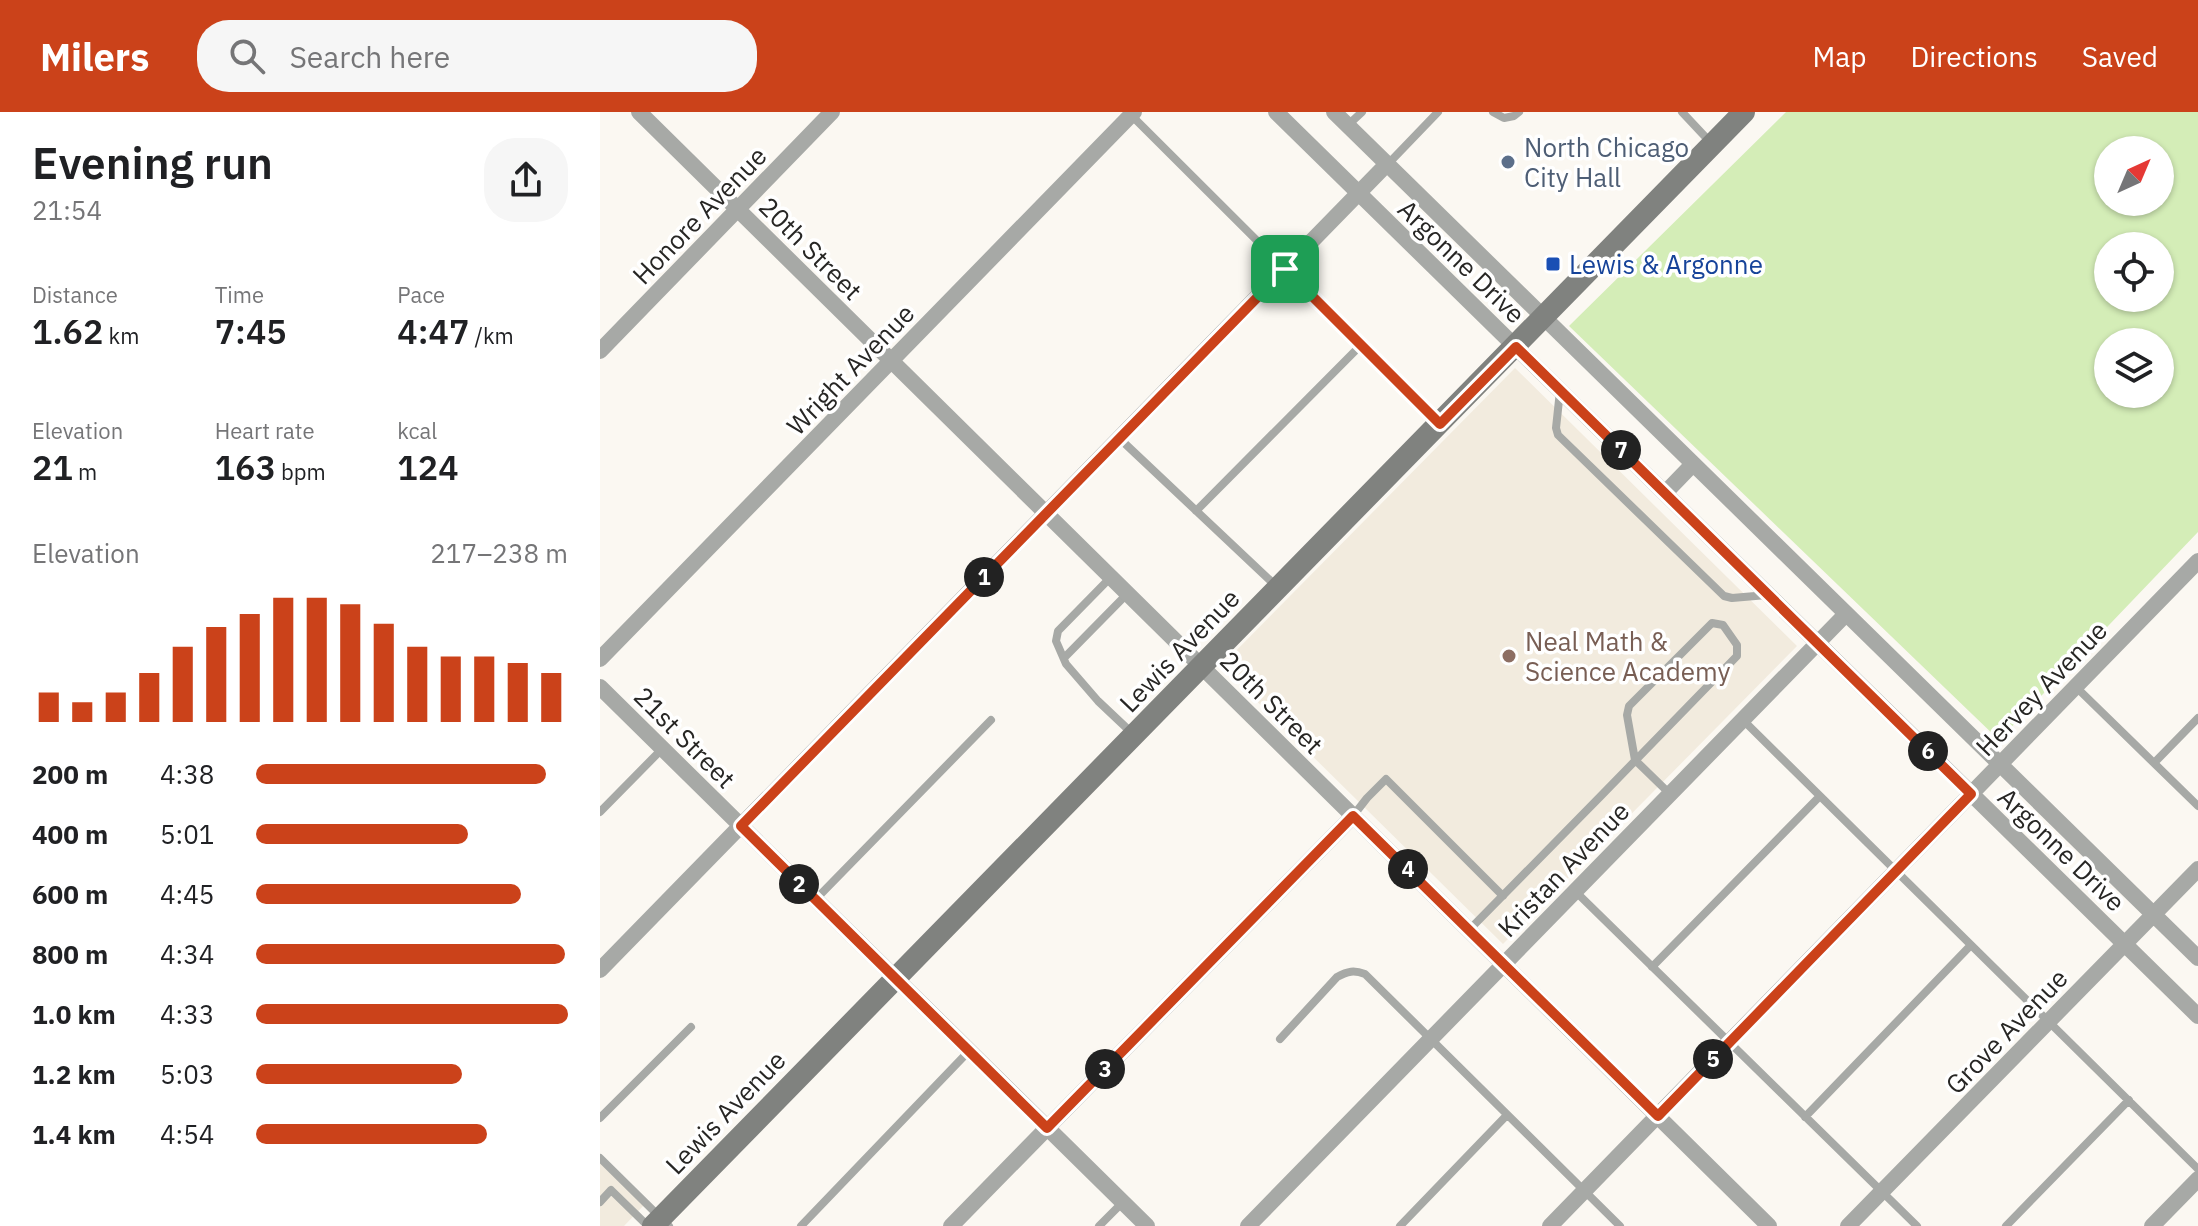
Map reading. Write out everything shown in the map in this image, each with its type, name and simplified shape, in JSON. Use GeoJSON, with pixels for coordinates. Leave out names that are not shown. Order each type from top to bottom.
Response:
{"type":"FeatureCollection","features":[{"type":"Feature","properties":{"kind":"main road","name":"Lewis Avenue"},"geometry":{"type":"LineString","coordinates":[[658,1224],[1744,112]]}},
{"type":"Feature","properties":{"kind":"street","name":"20th Street"},"geometry":{"type":"LineString","coordinates":[[639,112],[1769,1226]]}},
{"type":"Feature","properties":{"kind":"street","name":"Honore Avenue"},"geometry":{"type":"LineString","coordinates":[[600,351],[832,112]]}},
{"type":"Feature","properties":{"kind":"street","name":"Argonne Drive"},"geometry":{"type":"LineString","coordinates":[[1276,112],[2198,1016]]}},
{"type":"Feature","properties":{"kind":"street","name":"Argonne Drive"},"geometry":{"type":"LineString","coordinates":[[1334,112],[2198,958]]}},
{"type":"Feature","properties":{"kind":"street","name":"Wright Avenue"},"geometry":{"type":"LineString","coordinates":[[600,659],[1131,113]]}},
{"type":"Feature","properties":{"kind":"street"},"geometry":{"type":"LineString","coordinates":[[600,970],[1387,164]]}},
{"type":"Feature","properties":{"kind":"street"},"geometry":{"type":"LineString","coordinates":[[1665,493],[1693,464]]}},
{"type":"Feature","properties":{"kind":"street","name":"Hervey Avenue"},"geometry":{"type":"LineString","coordinates":[[1550,1226],[2198,561]]}},
{"type":"Feature","properties":{"kind":"street","name":"Kristan Avenue"},"geometry":{"type":"LineString","coordinates":[[1248,1226],[1846,614]]}},
{"type":"Feature","properties":{"kind":"street","name":"21st Street"},"geometry":{"type":"LineString","coordinates":[[600,687],[1147,1226]]}},
{"type":"Feature","properties":{"kind":"street"},"geometry":{"type":"LineString","coordinates":[[951,1226],[1353,816]]}},
{"type":"Feature","properties":{"kind":"street","name":"Grove Avenue"},"geometry":{"type":"LineString","coordinates":[[1848,1226],[2198,869]]}},
{"type":"Feature","properties":{"kind":"street"},"geometry":{"type":"LineString","coordinates":[[2152,1226],[2198,1179]]}},
{"type":"Feature","properties":{"kind":"lane"},"geometry":{"type":"LineString","coordinates":[[1348,125],[1362,112]]}},
{"type":"Feature","properties":{"kind":"lane"},"geometry":{"type":"LineString","coordinates":[[1387,164],[1438,112]]}},
{"type":"Feature","properties":{"kind":"lane"},"geometry":{"type":"LineString","coordinates":[[1493,112],[1504,118],[1519,112]]}},
{"type":"Feature","properties":{"kind":"lane"},"geometry":{"type":"LineString","coordinates":[[1682,112],[1713,144]]}},
{"type":"Feature","properties":{"kind":"lane"},"geometry":{"type":"LineString","coordinates":[[1131,113],[1440,424]]}},
{"type":"Feature","properties":{"kind":"lane"},"geometry":{"type":"LineString","coordinates":[[1196,511],[1361,345]]}},
{"type":"Feature","properties":{"kind":"lane"},"geometry":{"type":"LineString","coordinates":[[1560,390],[1558,435],[1724,596],[1768,595]]}},
{"type":"Feature","properties":{"kind":"lane"},"geometry":{"type":"LineString","coordinates":[[1119,438],[1278,589]]}},
{"type":"Feature","properties":{"kind":"lane"},"geometry":{"type":"LineString","coordinates":[[1111,577],[1058,631],[1056,641],[1066,664],[1134,736]]}},
{"type":"Feature","properties":{"kind":"lane"},"geometry":{"type":"LineString","coordinates":[[1064,658],[1128,594]]}},
{"type":"Feature","properties":{"kind":"lane"},"geometry":{"type":"LineString","coordinates":[[1469,930],[1503,896],[1635,760],[1737,656],[1737,645],[1723,625],[1712,623],[1629,706],[1627,715],[1635,760],[1670,794]]}},
{"type":"Feature","properties":{"kind":"lane"},"geometry":{"type":"LineString","coordinates":[[2076,687],[2198,806]]}},
{"type":"Feature","properties":{"kind":"lane"},"geometry":{"type":"LineString","coordinates":[[2154,763],[2198,718]]}},
{"type":"Feature","properties":{"kind":"lane"},"geometry":{"type":"LineString","coordinates":[[816,900],[991,720]]}},
{"type":"Feature","properties":{"kind":"lane"},"geometry":{"type":"LineString","coordinates":[[1743,720],[2198,1169]]}},
{"type":"Feature","properties":{"kind":"lane"},"geometry":{"type":"LineString","coordinates":[[600,812],[662,749]]}},
{"type":"Feature","properties":{"kind":"lane"},"geometry":{"type":"LineString","coordinates":[[1353,816],[1386,779],[1503,896]]}},
{"type":"Feature","properties":{"kind":"lane"},"geometry":{"type":"LineString","coordinates":[[1652,967],[1820,796]]}},
{"type":"Feature","properties":{"kind":"lane"},"geometry":{"type":"LineString","coordinates":[[1575,891],[1917,1226]]}},
{"type":"Feature","properties":{"kind":"lane"},"geometry":{"type":"LineString","coordinates":[[1805,1117],[1971,945]]}},
{"type":"Feature","properties":{"kind":"lane"},"geometry":{"type":"LineString","coordinates":[[1280,1039],[1327,986],[1346,972],[1355,970],[1365,974],[1620,1226]]}},
{"type":"Feature","properties":{"kind":"lane"},"geometry":{"type":"LineString","coordinates":[[600,1118],[691,1027]]}},
{"type":"Feature","properties":{"kind":"lane"},"geometry":{"type":"LineString","coordinates":[[801,1226],[969,1051]]}},
{"type":"Feature","properties":{"kind":"lane"},"geometry":{"type":"LineString","coordinates":[[2006,1226],[2129,1100]]}},
{"type":"Feature","properties":{"kind":"lane"},"geometry":{"type":"LineString","coordinates":[[1400,1226],[1507,1115]]}},
{"type":"Feature","properties":{"kind":"lane"},"geometry":{"type":"LineString","coordinates":[[600,1158],[658,1224]]}},
{"type":"Feature","properties":{"kind":"lane"},"geometry":{"type":"LineString","coordinates":[[600,1202],[611,1190],[658,1224]]}},
{"type":"Feature","properties":{"kind":"lane"},"geometry":{"type":"LineString","coordinates":[[1099,1226],[1123,1202]]}},
{"type":"Feature","properties":{"kind":"shaded area","name":"Neal Math & Science Academy"},"geometry":{"type":"Polygon","coordinates":[[[1515,368],[1797,646],[1503,944],[1221,666],[1515,368]]]}},
{"type":"Feature","properties":{"kind":"shaded area"},"geometry":{"type":"Polygon","coordinates":[[[600,1158],[646,1203],[624,1226],[600,1226],[600,1158]]]}},
{"type":"Feature","properties":{"kind":"green space"},"geometry":{"type":"Polygon","coordinates":[[[1786,112],[2198,112],[2198,532],[1999,740],[1569,326],[1786,112]]]}},
{"type":"Feature","properties":{"kind":"place","name":"North Chicago City Hall"},"geometry":{"type":"Point","coordinates":[1508,162]}},
{"type":"Feature","properties":{"kind":"place","name":"Lewis & Argonne"},"geometry":{"type":"Point","coordinates":[1553,264]}},
{"type":"Feature","properties":{"kind":"place","name":"Neal Math & Science Academy"},"geometry":{"type":"Point","coordinates":[1509,656]}},
{"type":"Feature","properties":{"kind":"route"},"geometry":{"type":"LineString","coordinates":[[1285,269],[1440,424],[1516,347],[1971,794],[1658,1116],[1353,816],[1047,1128],[741,826],[1285,269]]}}]}
